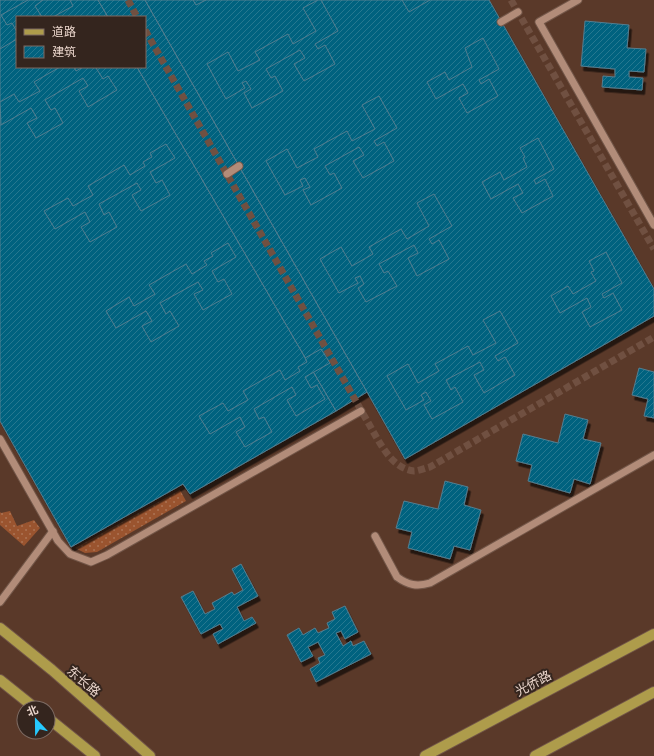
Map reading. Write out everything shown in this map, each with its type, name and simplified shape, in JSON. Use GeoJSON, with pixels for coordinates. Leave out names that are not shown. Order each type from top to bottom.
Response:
{"type":"FeatureCollection","features":[{"type":"Feature","properties":{"kind":"main road","name":"东长路"},"geometry":{"type":"LineString","coordinates":[[0,628],[150,756]]}},
{"type":"Feature","properties":{"kind":"main road","name":"光侨路"},"geometry":{"type":"LineString","coordinates":[[425,756],[654,634]]}},
{"type":"Feature","properties":{"kind":"main road"},"geometry":{"type":"LineString","coordinates":[[0,680],[26,700]]}},
{"type":"Feature","properties":{"kind":"main road"},"geometry":{"type":"LineString","coordinates":[[535,756],[654,692]]}},
{"type":"Feature","properties":{"kind":"main road"},"geometry":{"type":"LineString","coordinates":[[56,724],[96,756]]}},
{"type":"Feature","properties":{"kind":"lane"},"geometry":{"type":"LineString","coordinates":[[578,0],[539,22],[654,225]]}},
{"type":"Feature","properties":{"kind":"lane"},"geometry":{"type":"LineString","coordinates":[[501,22],[518,12]]}},
{"type":"Feature","properties":{"kind":"lane"},"geometry":{"type":"LineString","coordinates":[[227,174],[240,166]]}},
{"type":"Feature","properties":{"kind":"lane"},"geometry":{"type":"LineString","coordinates":[[0,439],[58,541],[70,554],[91,562],[107,555],[361,411]]}},
{"type":"Feature","properties":{"kind":"lane"},"geometry":{"type":"LineString","coordinates":[[375,536],[397,577],[403,581],[415,585],[426,584],[654,455]]}},
{"type":"Feature","properties":{"kind":"lane"},"geometry":{"type":"LineString","coordinates":[[0,602],[53,531]]}},
{"type":"Feature","properties":{"kind":"shaded area"},"geometry":{"type":"Polygon","coordinates":[[[180,490],[186,501],[97,552],[85,553],[75,548],[180,490]]]}},
{"type":"Feature","properties":{"kind":"shaded area"},"geometry":{"type":"Polygon","coordinates":[[[10,511],[17,526],[34,520],[40,528],[24,546],[0,525],[0,512],[10,511]]]}},
{"type":"Feature","properties":{"kind":"building"},"geometry":{"type":"Polygon","coordinates":[[[0,0],[98,0],[107,16],[16,16],[16,68],[138,68],[336,411],[190,494],[183,484],[71,547],[0,421],[0,0]]]}},
{"type":"Feature","properties":{"kind":"building"},"geometry":{"type":"Polygon","coordinates":[[[0,0],[28,0],[1,15],[7,25],[12,23],[16,30],[16,40],[0,49],[0,0]]]}},
{"type":"Feature","properties":{"kind":"building"},"geometry":{"type":"Polygon","coordinates":[[[43,0],[70,0],[73,6],[55,16],[41,16],[35,6],[43,0]]]}},
{"type":"Feature","properties":{"kind":"building"},"geometry":{"type":"Polygon","coordinates":[[[98,0],[145,0],[367,392],[336,411],[138,68],[146,68],[146,16],[107,16],[98,0]]]}},
{"type":"Feature","properties":{"kind":"building"},"geometry":{"type":"Polygon","coordinates":[[[145,0],[489,0],[654,289],[654,316],[405,459],[145,0]]]}},
{"type":"Feature","properties":{"kind":"building"},"geometry":{"type":"Polygon","coordinates":[[[193,0],[206,0],[196,5],[193,0]]]}},
{"type":"Feature","properties":{"kind":"building"},"geometry":{"type":"Polygon","coordinates":[[[318,0],[321,0],[338,31],[315,44],[318,49],[325,45],[335,64],[304,81],[294,64],[305,58],[300,50],[266,69],[271,78],[275,76],[283,91],[252,108],[244,93],[251,89],[246,81],[242,83],[245,88],[226,99],[207,64],[228,52],[238,71],[260,60],[255,52],[288,34],[293,44],[316,31],[303,8],[318,0]]]}},
{"type":"Feature","properties":{"kind":"building"},"geometry":{"type":"Polygon","coordinates":[[[402,0],[430,0],[409,12],[402,0]]]}},
{"type":"Feature","properties":{"kind":"building"},"geometry":{"type":"Polygon","coordinates":[[[585,21],[629,25],[627,48],[646,49],[644,72],[629,71],[629,77],[643,78],[642,90],[602,87],[603,76],[615,77],[615,69],[581,66],[585,21]]]}},
{"type":"Feature","properties":{"kind":"building"},"geometry":{"type":"Polygon","coordinates":[[[483,38],[499,69],[479,80],[481,84],[489,79],[498,96],[467,113],[459,98],[468,93],[463,84],[436,99],[427,82],[445,72],[449,80],[472,67],[465,48],[483,38]]]}},
{"type":"Feature","properties":{"kind":"building"},"geometry":{"type":"Polygon","coordinates":[[[58,68],[74,68],[76,71],[81,68],[96,68],[103,79],[108,76],[117,90],[88,107],[79,91],[88,86],[83,78],[45,100],[51,110],[55,108],[63,123],[36,138],[27,123],[37,118],[31,108],[1,125],[0,102],[14,94],[19,102],[40,91],[34,82],[58,68]]]}},
{"type":"Feature","properties":{"kind":"building"},"geometry":{"type":"Polygon","coordinates":[[[379,96],[397,128],[374,141],[377,146],[384,142],[394,161],[363,178],[353,161],[364,155],[359,147],[325,166],[330,175],[334,173],[342,188],[311,205],[303,190],[310,187],[305,178],[300,180],[303,186],[285,195],[266,161],[287,149],[297,168],[318,157],[314,149],[347,131],[352,141],[375,129],[362,105],[379,96]]]}},
{"type":"Feature","properties":{"kind":"building"},"geometry":{"type":"Polygon","coordinates":[[[538,138],[554,169],[534,180],[536,184],[545,179],[553,196],[522,213],[513,198],[523,193],[518,184],[491,199],[482,182],[500,172],[504,180],[527,167],[523,158],[525,157],[520,148],[538,138]]]}},
{"type":"Feature","properties":{"kind":"building"},"geometry":{"type":"Polygon","coordinates":[[[166,144],[175,158],[150,172],[156,183],[162,180],[170,195],[141,211],[132,195],[141,190],[137,183],[99,204],[104,215],[109,212],[117,227],[90,242],[81,227],[90,222],[85,212],[55,229],[44,211],[68,198],[73,206],[93,195],[88,186],[124,165],[130,175],[145,166],[143,162],[152,157],[150,153],[166,144]]]}},
{"type":"Feature","properties":{"kind":"building"},"geometry":{"type":"Polygon","coordinates":[[[434,194],[452,226],[429,239],[432,244],[439,240],[449,259],[417,276],[408,258],[418,253],[414,245],[379,264],[384,273],[388,271],[397,286],[366,302],[358,288],[364,284],[360,276],[355,278],[358,283],[339,293],[320,259],[341,247],[352,266],[373,254],[369,247],[401,229],[407,239],[429,226],[417,203],[434,194]]]}},
{"type":"Feature","properties":{"kind":"building"},"geometry":{"type":"Polygon","coordinates":[[[228,243],[236,257],[212,271],[218,282],[224,279],[232,294],[203,310],[194,294],[203,290],[198,282],[160,303],[166,314],[170,311],[179,326],[151,342],[142,326],[152,321],[146,311],[116,328],[106,311],[129,297],[134,306],[155,294],[149,285],[186,264],[192,274],[207,265],[204,261],[213,256],[211,253],[228,243]]]}},
{"type":"Feature","properties":{"kind":"building"},"geometry":{"type":"Polygon","coordinates":[[[606,252],[622,283],[602,294],[604,298],[613,293],[622,310],[590,327],[582,312],[591,307],[587,298],[560,313],[551,296],[568,286],[573,294],[596,281],[591,272],[594,271],[589,261],[606,252]]]}},
{"type":"Feature","properties":{"kind":"building"},"geometry":{"type":"Polygon","coordinates":[[[500,311],[518,343],[495,356],[498,361],[505,357],[515,375],[484,393],[474,375],[484,370],[480,362],[446,380],[451,390],[455,387],[463,402],[432,419],[424,405],[431,401],[426,392],[421,395],[424,400],[406,410],[387,376],[408,364],[418,383],[439,371],[435,364],[468,346],[473,355],[496,343],[483,320],[500,311]]]}},
{"type":"Feature","properties":{"kind":"building"},"geometry":{"type":"Polygon","coordinates":[[[321,349],[330,363],[305,377],[311,388],[317,385],[325,399],[296,416],[287,400],[296,395],[292,387],[254,409],[259,419],[264,417],[272,432],[245,447],[236,432],[245,427],[240,417],[210,434],[199,416],[223,403],[228,411],[248,400],[243,391],[280,370],[285,380],[300,371],[298,367],[307,362],[305,358],[321,349]]]}},
{"type":"Feature","properties":{"kind":"building"},"geometry":{"type":"Polygon","coordinates":[[[639,368],[654,372],[654,418],[644,416],[648,399],[632,395],[639,368]]]}},
{"type":"Feature","properties":{"kind":"building"},"geometry":{"type":"Polygon","coordinates":[[[565,414],[588,420],[583,439],[601,443],[590,484],[574,479],[570,493],[528,481],[532,465],[516,461],[523,434],[558,443],[565,414]]]}},
{"type":"Feature","properties":{"kind":"building"},"geometry":{"type":"Polygon","coordinates":[[[445,481],[468,487],[464,505],[481,510],[470,550],[454,546],[450,559],[408,548],[412,532],[396,528],[404,501],[438,509],[445,481]]]}},
{"type":"Feature","properties":{"kind":"building"},"geometry":{"type":"Polygon","coordinates":[[[241,564],[258,596],[237,607],[244,621],[252,617],[256,623],[218,644],[213,634],[223,629],[220,624],[201,634],[181,597],[193,591],[205,614],[215,609],[212,603],[232,592],[234,595],[243,590],[232,569],[241,564]]]}},
{"type":"Feature","properties":{"kind":"building"},"geometry":{"type":"Polygon","coordinates":[[[345,606],[358,632],[345,639],[341,631],[336,633],[343,646],[351,641],[353,646],[364,641],[371,654],[316,682],[310,669],[320,663],[318,658],[325,655],[318,642],[308,647],[313,656],[301,662],[287,635],[299,628],[303,635],[315,628],[318,633],[329,628],[327,623],[335,619],[332,612],[345,606]]]}},
{"type":"Feature","properties":{"kind":"tunnel"},"geometry":{"type":"LineString","coordinates":[[128,0],[136,16]]}},
{"type":"Feature","properties":{"kind":"tunnel"},"geometry":{"type":"LineString","coordinates":[[511,0],[654,249]]}},
{"type":"Feature","properties":{"kind":"tunnel"},"geometry":{"type":"LineString","coordinates":[[146,32],[378,440],[388,455],[397,464],[408,470],[414,471],[430,467],[654,337]]}}]}
